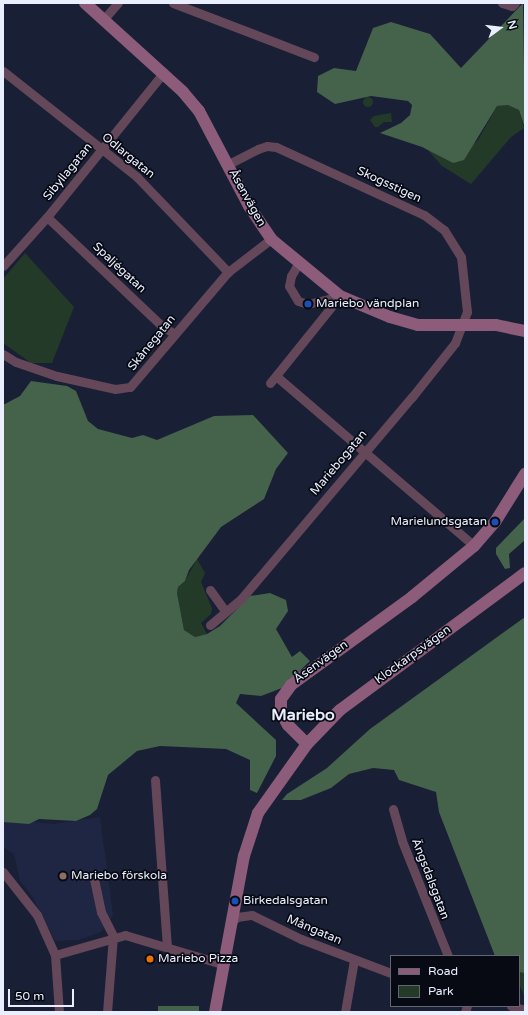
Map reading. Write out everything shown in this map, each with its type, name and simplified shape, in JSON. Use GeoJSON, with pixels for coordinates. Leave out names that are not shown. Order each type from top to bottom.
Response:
{"type":"FeatureCollection","features":[{"type":"Feature","properties":{"kind":"street","name":"Åsenvägen"},"geometry":{"type":"LineString","coordinates":[[85,3],[164,72],[199,111],[249,206],[271,240],[298,264],[340,296],[390,317],[418,325],[507,326],[525,331]]}},
{"type":"Feature","properties":{"kind":"street"},"geometry":{"type":"LineString","coordinates":[[103,20],[118,3]]}},
{"type":"Feature","properties":{"kind":"street"},"geometry":{"type":"LineString","coordinates":[[173,3],[314,57]]}},
{"type":"Feature","properties":{"kind":"street"},"geometry":{"type":"LineString","coordinates":[[502,3],[512,6],[515,3]]}},
{"type":"Feature","properties":{"kind":"street","name":"Odlargatan"},"geometry":{"type":"LineString","coordinates":[[3,71],[137,177],[228,272]]}},
{"type":"Feature","properties":{"kind":"street","name":"Sibyllagatan"},"geometry":{"type":"LineString","coordinates":[[3,266],[47,217],[164,72]]}},
{"type":"Feature","properties":{"kind":"street","name":"Skogsstigen"},"geometry":{"type":"LineString","coordinates":[[228,164],[258,149],[267,146],[276,147],[435,221],[455,243],[461,257],[467,312],[464,325]]}},
{"type":"Feature","properties":{"kind":"street","name":"Spaljégatan"},"geometry":{"type":"LineString","coordinates":[[47,217],[162,326],[175,334]]}},
{"type":"Feature","properties":{"kind":"street","name":"Skånegatan"},"geometry":{"type":"LineString","coordinates":[[3,354],[16,362],[58,376],[115,389],[130,388],[228,272],[271,240]]}},
{"type":"Feature","properties":{"kind":"street"},"geometry":{"type":"LineString","coordinates":[[298,264],[291,276],[289,286],[298,301],[308,304],[340,296]]}},
{"type":"Feature","properties":{"kind":"street"},"geometry":{"type":"LineString","coordinates":[[340,296],[273,380],[364,452],[474,546]]}},
{"type":"Feature","properties":{"kind":"street","name":"Mariebogatan"},"geometry":{"type":"LineString","coordinates":[[210,625],[225,610],[241,599],[455,344],[464,325]]}},
{"type":"Feature","properties":{"kind":"street","name":"Åsenvägen"},"geometry":{"type":"LineString","coordinates":[[308,744],[288,725],[281,712],[281,699],[291,685],[412,597],[474,546],[495,522],[525,474]]}},
{"type":"Feature","properties":{"kind":"street","name":"Klockarpsvägen"},"geometry":{"type":"LineString","coordinates":[[308,744],[340,710],[365,690],[525,573]]}},
{"type":"Feature","properties":{"kind":"street"},"geometry":{"type":"LineString","coordinates":[[210,590],[225,610]]}},
{"type":"Feature","properties":{"kind":"street"},"geometry":{"type":"LineString","coordinates":[[215,1012],[222,964],[244,856],[258,812],[308,744]]}},
{"type":"Feature","properties":{"kind":"street"},"geometry":{"type":"LineString","coordinates":[[155,780],[167,947]]}},
{"type":"Feature","properties":{"kind":"street","name":"Ängsdalsgatan"},"geometry":{"type":"LineString","coordinates":[[393,809],[402,841],[448,955]]}},
{"type":"Feature","properties":{"kind":"street"},"geometry":{"type":"LineString","coordinates":[[3,872],[16,885],[37,915],[55,955],[59,1012]]}},
{"type":"Feature","properties":{"kind":"street"},"geometry":{"type":"LineString","coordinates":[[94,879],[101,912],[113,936],[107,1012]]}},
{"type":"Feature","properties":{"kind":"street","name":"Mångatan"},"geometry":{"type":"LineString","coordinates":[[230,923],[238,917],[252,915],[301,939],[390,973]]}},
{"type":"Feature","properties":{"kind":"street"},"geometry":{"type":"LineString","coordinates":[[55,955],[113,936],[125,935],[222,964]]}},
{"type":"Feature","properties":{"kind":"street"},"geometry":{"type":"LineString","coordinates":[[345,1012],[354,960]]}},
{"type":"Feature","properties":{"kind":"street"},"geometry":{"type":"LineString","coordinates":[[514,1007],[525,1010]]}},
{"type":"Feature","properties":{"kind":"shaded area","name":"Mariebo förskola"},"geometry":{"type":"Polygon","coordinates":[[[100,817],[113,915],[101,932],[78,940],[55,941],[32,896],[20,881],[14,854],[3,847],[3,819],[54,824],[100,817]]]}},
{"type":"Feature","properties":{"kind":"green space"},"geometry":{"type":"Polygon","coordinates":[[[523,3],[525,128],[519,110],[508,105],[497,106],[464,160],[453,163],[422,147],[380,133],[401,123],[410,115],[412,105],[408,101],[371,96],[335,104],[317,92],[318,76],[334,68],[356,71],[373,28],[391,22],[430,34],[461,68],[523,3]]]}},
{"type":"Feature","properties":{"kind":"green space"},"geometry":{"type":"Polygon","coordinates":[[[366,97],[370,97],[372,98],[372,106],[366,107],[363,104],[363,100],[366,97]]]}},
{"type":"Feature","properties":{"kind":"green space"},"geometry":{"type":"Polygon","coordinates":[[[508,105],[519,110],[524,128],[511,137],[471,184],[442,166],[427,149],[453,163],[478,140],[497,106],[508,105]]]}},
{"type":"Feature","properties":{"kind":"green space"},"geometry":{"type":"Polygon","coordinates":[[[391,113],[392,122],[384,122],[378,127],[375,127],[370,120],[374,116],[391,113]]]}},
{"type":"Feature","properties":{"kind":"green space"},"geometry":{"type":"Polygon","coordinates":[[[25,253],[74,307],[52,363],[31,363],[3,343],[3,279],[25,253]]]}},
{"type":"Feature","properties":{"kind":"green space"},"geometry":{"type":"Polygon","coordinates":[[[31,381],[67,386],[76,391],[88,421],[98,429],[132,438],[143,435],[157,440],[214,416],[253,415],[288,453],[276,469],[264,499],[221,527],[189,570],[185,581],[178,587],[177,593],[184,630],[195,637],[207,634],[220,626],[250,596],[270,593],[286,600],[288,611],[276,629],[292,657],[300,651],[310,661],[282,688],[261,696],[240,694],[236,703],[276,740],[276,756],[257,793],[250,790],[250,760],[226,749],[160,746],[137,751],[108,775],[97,809],[90,815],[76,821],[39,819],[29,824],[3,822],[3,405],[20,396],[31,381]]]}},
{"type":"Feature","properties":{"kind":"green space"},"geometry":{"type":"Polygon","coordinates":[[[525,518],[525,540],[509,554],[510,568],[505,569],[496,554],[496,548],[525,518]]]}},
{"type":"Feature","properties":{"kind":"green space"},"geometry":{"type":"Polygon","coordinates":[[[197,559],[205,573],[201,582],[212,608],[211,614],[201,623],[207,634],[195,637],[184,630],[177,593],[178,587],[185,581],[197,559]]]}},
{"type":"Feature","properties":{"kind":"green space"},"geometry":{"type":"Polygon","coordinates":[[[525,617],[525,973],[520,972],[520,955],[495,955],[439,812],[436,792],[399,780],[394,770],[373,768],[349,774],[331,788],[301,800],[282,800],[287,794],[327,768],[370,729],[525,617]]]}},
{"type":"Feature","properties":{"kind":"green space"},"geometry":{"type":"Polygon","coordinates":[[[524,971],[524,995],[520,986],[520,973],[524,971]]]}},
{"type":"Feature","properties":{"kind":"green space"},"geometry":{"type":"Polygon","coordinates":[[[158,1006],[199,1006],[199,1012],[158,1012],[158,1006]]]}},
{"type":"Feature","properties":{"kind":"place","name":"Mariebo vändplan"},"geometry":{"type":"Point","coordinates":[308,304]}},
{"type":"Feature","properties":{"kind":"place","name":"Marielundsgatan"},"geometry":{"type":"Point","coordinates":[495,522]}},
{"type":"Feature","properties":{"kind":"place","name":"Mariebo förskola"},"geometry":{"type":"Point","coordinates":[63,876]}},
{"type":"Feature","properties":{"kind":"place","name":"Birkedalsgatan"},"geometry":{"type":"Point","coordinates":[235,901]}},
{"type":"Feature","properties":{"kind":"place","name":"Mariebo Pizza"},"geometry":{"type":"Point","coordinates":[150,959]}},
{"type":"Feature","properties":{"kind":"district","name":"Mariebo"},"geometry":{"type":"Point","coordinates":[303,715]}}]}
